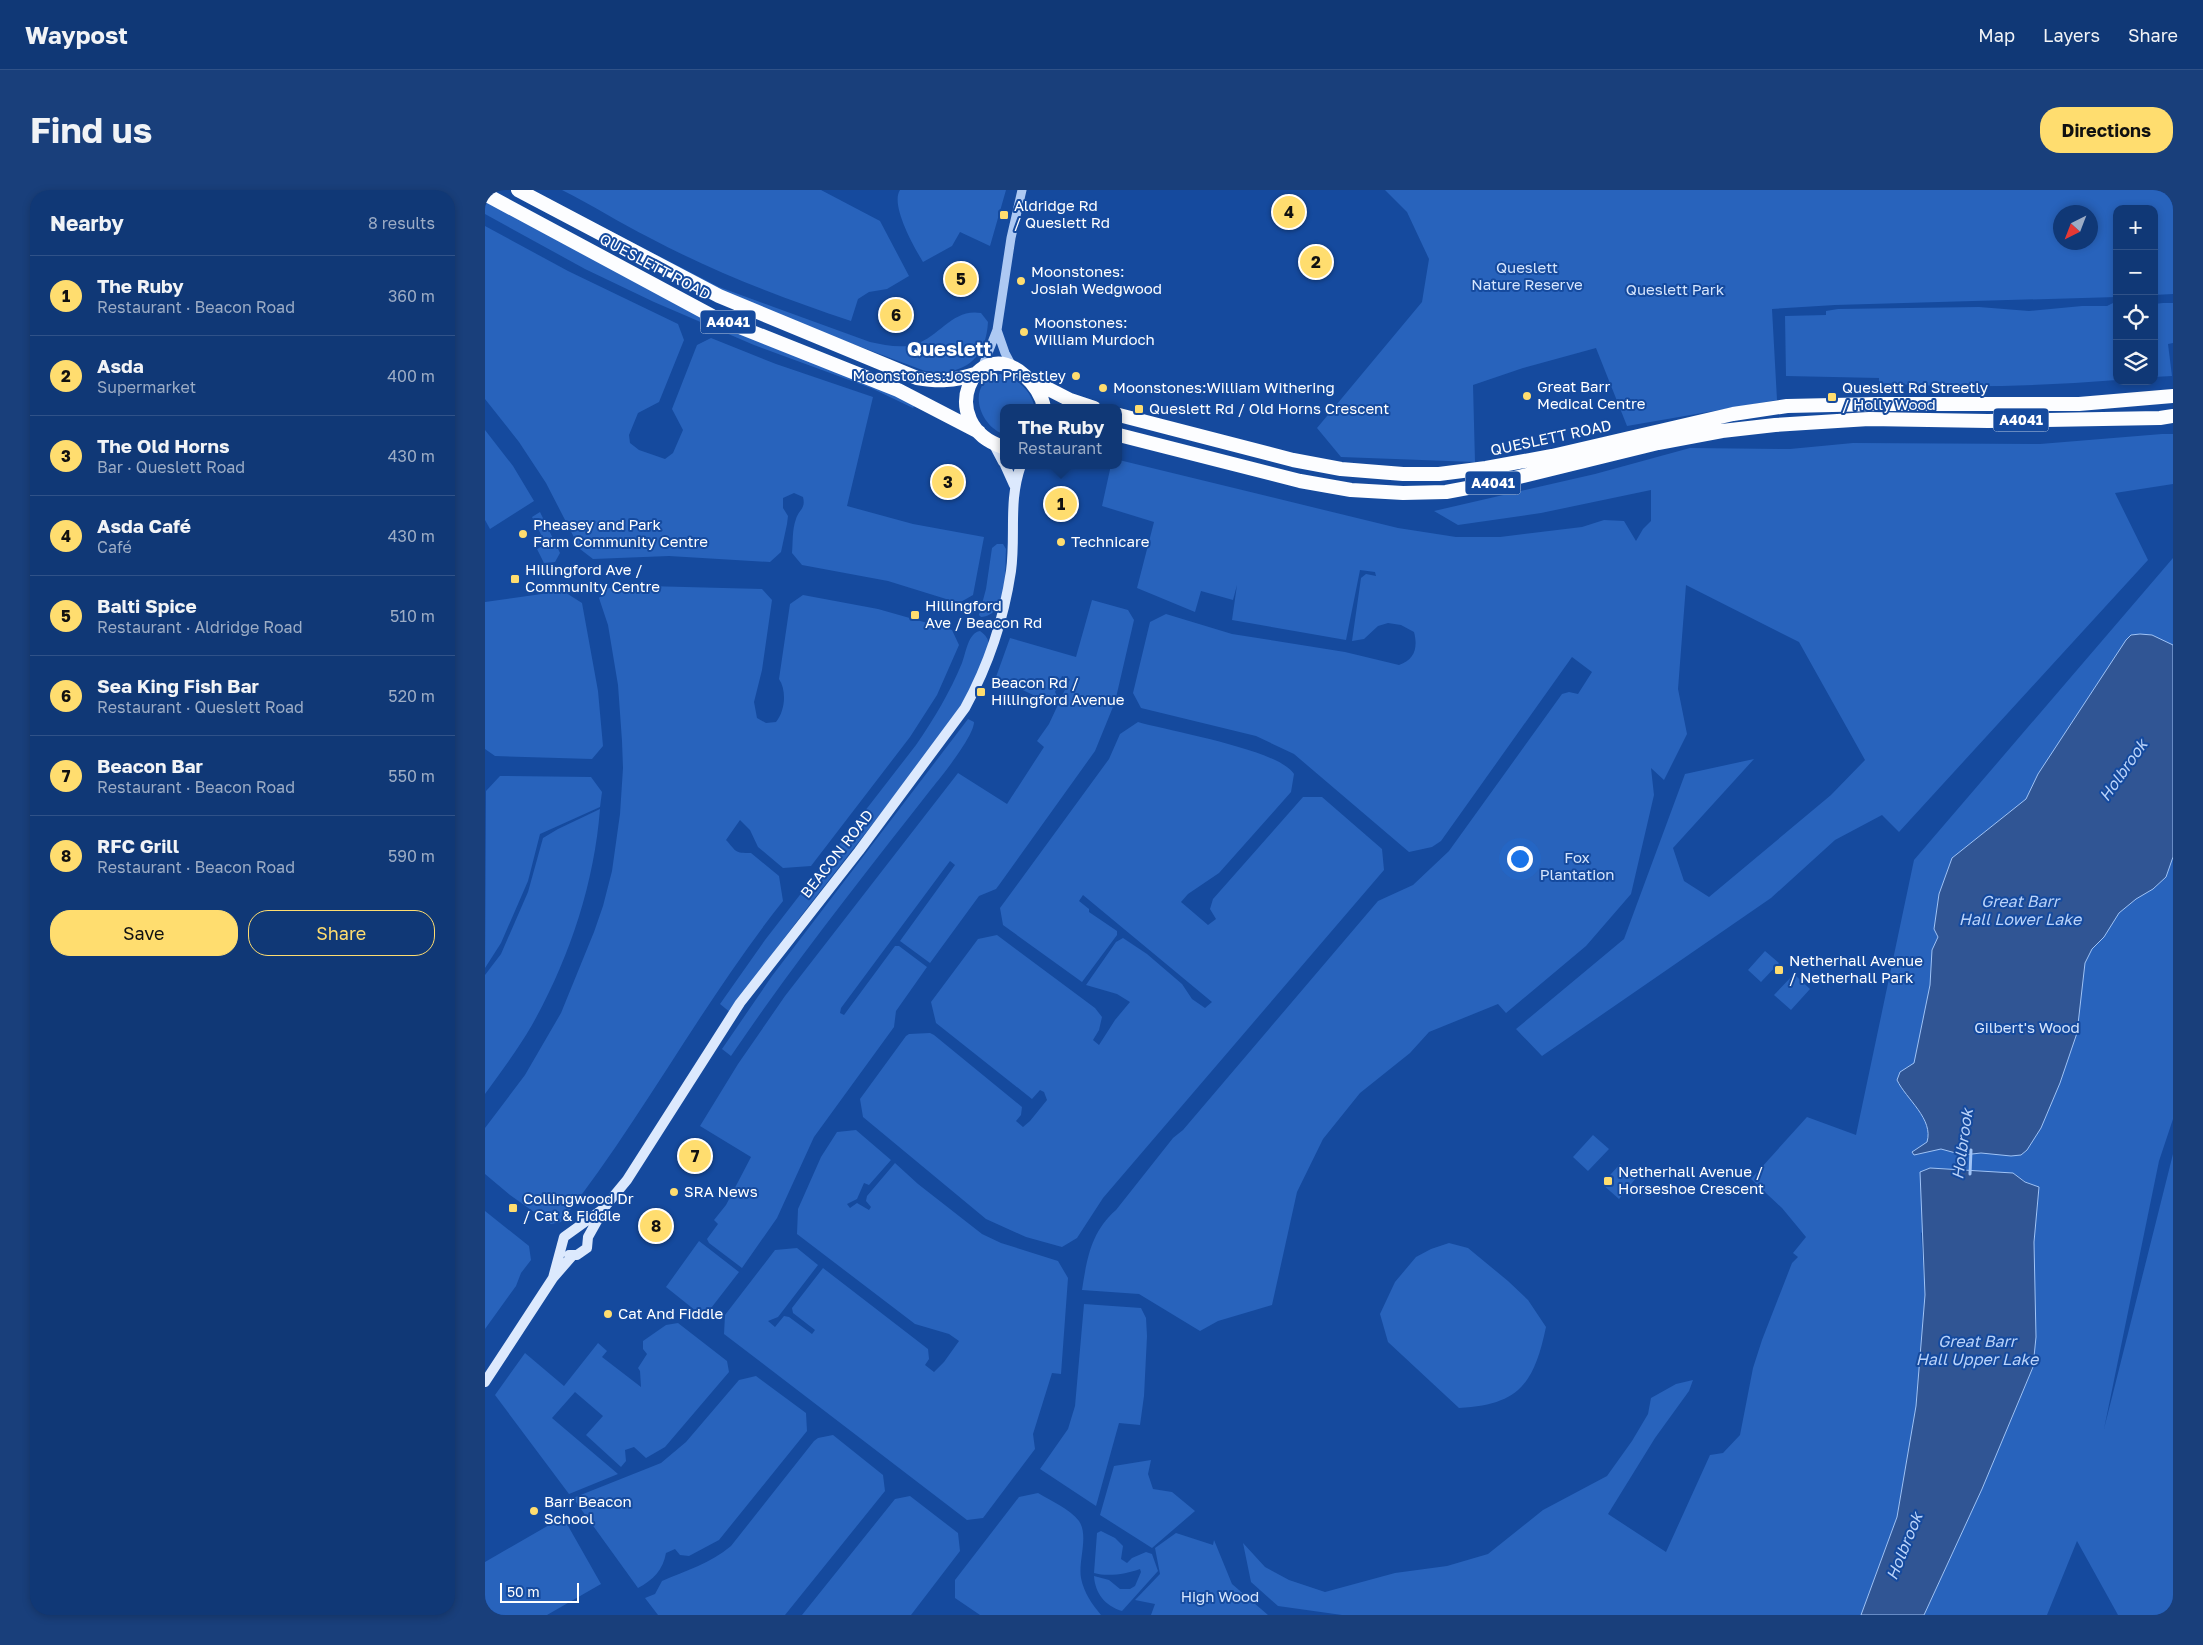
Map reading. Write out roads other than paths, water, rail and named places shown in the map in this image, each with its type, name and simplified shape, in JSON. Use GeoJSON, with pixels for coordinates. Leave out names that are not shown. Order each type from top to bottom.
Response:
{"type":"FeatureCollection","features":[{"type":"Feature","properties":{"kind":"highway","name":"QUESLETT ROAD"},"geometry":{"type":"LineString","coordinates":[[518,190],[719,296],[917,378],[938,382],[959,380],[997,365],[1013,368]]}},
{"type":"Feature","properties":{"kind":"highway","name":"QUESLETT ROAD"},"geometry":{"type":"LineString","coordinates":[[485,194],[712,316],[898,390],[979,432]]}},
{"type":"Feature","properties":{"kind":"highway"},"geometry":{"type":"LineString","coordinates":[[1013,368],[1029,379],[1070,400],[1082,404]]}},
{"type":"Feature","properties":{"kind":"highway"},"geometry":{"type":"LineString","coordinates":[[979,371],[968,384],[966,405],[970,418],[979,432],[998,445]]}},
{"type":"Feature","properties":{"kind":"highway"},"geometry":{"type":"LineString","coordinates":[[1029,379],[1040,394],[1043,404]]}},
{"type":"Feature","properties":{"kind":"highway","name":"QUESLETT ROAD"},"geometry":{"type":"LineString","coordinates":[[1122,415],[1286,458],[1341,469],[1403,474],[1439,474],[1552,456],[1733,414],[1787,406],[2079,404],[2173,396]]}},
{"type":"Feature","properties":{"kind":"highway","name":"QUESLETT ROAD"},"geometry":{"type":"LineString","coordinates":[[1122,436],[1282,476],[1351,490],[1403,493],[1446,492],[1658,443],[1775,425],[1869,419],[1988,421],[2160,418],[2173,416]]}},
{"type":"Feature","properties":{"kind":"highway"},"geometry":{"type":"LineString","coordinates":[[1282,476],[1286,458]]}},
{"type":"Feature","properties":{"kind":"main road","name":"BEACON ROAD"},"geometry":{"type":"LineString","coordinates":[[1006,469],[1014,485]]}},
{"type":"Feature","properties":{"kind":"main road","name":"BEACON ROAD"},"geometry":{"type":"LineString","coordinates":[[485,1382],[553,1278],[573,1255],[580,1254],[587,1248],[588,1237],[603,1209],[627,1180],[740,1003],[859,852],[974,693],[1000,626],[1011,570],[1014,485],[1020,469]]}},
{"type":"Feature","properties":{"kind":"main road","name":"BEACON ROAD"},"geometry":{"type":"LineString","coordinates":[[553,1278],[564,1237],[603,1209]]}},
{"type":"Feature","properties":{"kind":"main road"},"geometry":{"type":"LineString","coordinates":[[574,1231],[585,1232],[588,1237]]}},
{"type":"Feature","properties":{"kind":"main road"},"geometry":{"type":"LineString","coordinates":[[561,1246],[563,1251],[573,1255]]}},
{"type":"Feature","properties":{"kind":"street"},"geometry":{"type":"LineString","coordinates":[[979,371],[997,330],[1011,238],[1022,190]]}},
{"type":"Feature","properties":{"kind":"street"},"geometry":{"type":"LineString","coordinates":[[997,330],[1005,354],[1013,368]]}},
{"type":"Feature","properties":{"kind":"water","name":"Great Barr Hall Lower Lake"},"geometry":{"type":"Polygon","coordinates":[[[2131,635],[2152,635],[2173,645],[2173,857],[2166,877],[2153,889],[2136,899],[2119,913],[2104,937],[2092,949],[2085,963],[2077,1033],[2060,1083],[2041,1128],[2027,1150],[2021,1155],[2011,1156],[1981,1153],[1963,1155],[1941,1149],[1914,1155],[1912,1152],[1927,1142],[1927,1125],[1897,1080],[1900,1072],[1914,1063],[1930,985],[1932,950],[1938,937],[1934,929],[1939,894],[1952,858],[2026,799],[2038,774],[2126,640],[2131,635]]]}},
{"type":"Feature","properties":{"kind":"water","name":"Great Barr Hall Upper Lake"},"geometry":{"type":"Polygon","coordinates":[[[1930,1168],[2013,1173],[2025,1182],[2039,1187],[2034,1242],[2036,1337],[2033,1367],[1982,1489],[1924,1615],[1861,1615],[1897,1517],[1916,1406],[1925,1295],[1920,1172],[1930,1168]]]}},
{"type":"Feature","properties":{"kind":"waterway","name":"Holbrook"},"geometry":{"type":"LineString","coordinates":[[1970,1174],[1971,1150]]}},
{"type":"Feature","properties":{"kind":"place","name":"Asda Café"},"geometry":{"type":"Point","coordinates":[1289,212]}},
{"type":"Feature","properties":{"kind":"place","name":"Aldridge Rd / Queslett Rd"},"geometry":{"type":"Point","coordinates":[1004,215]}},
{"type":"Feature","properties":{"kind":"place","name":"Asda"},"geometry":{"type":"Point","coordinates":[1316,262]}},
{"type":"Feature","properties":{"kind":"place","name":"Balti Spice"},"geometry":{"type":"Point","coordinates":[961,279]}},
{"type":"Feature","properties":{"kind":"place","name":"Moonstones: Josiah Wedgwood"},"geometry":{"type":"Point","coordinates":[1021,281]}},
{"type":"Feature","properties":{"kind":"place","name":"Sea King Fish Bar"},"geometry":{"type":"Point","coordinates":[896,315]}},
{"type":"Feature","properties":{"kind":"place","name":"Moonstones: William Murdoch"},"geometry":{"type":"Point","coordinates":[1024,332]}},
{"type":"Feature","properties":{"kind":"place","name":"Moonstones:Joseph Priestley"},"geometry":{"type":"Point","coordinates":[1076,376]}},
{"type":"Feature","properties":{"kind":"place","name":"Moonstones:William Withering"},"geometry":{"type":"Point","coordinates":[1103,388]}},
{"type":"Feature","properties":{"kind":"place","name":"Great Barr Medical Centre"},"geometry":{"type":"Point","coordinates":[1527,396]}},
{"type":"Feature","properties":{"kind":"place","name":"Queslett Rd Streetly / Holly Wood"},"geometry":{"type":"Point","coordinates":[1832,397]}},
{"type":"Feature","properties":{"kind":"place","name":"Queslett Rd / Old Horns Crescent"},"geometry":{"type":"Point","coordinates":[1139,409]}},
{"type":"Feature","properties":{"kind":"place","name":"The Old Horns"},"geometry":{"type":"Point","coordinates":[948,482]}},
{"type":"Feature","properties":{"kind":"place","name":"The Ruby"},"geometry":{"type":"Point","coordinates":[1061,504]}},
{"type":"Feature","properties":{"kind":"place","name":"Pheasey and Park Farm Community Centre"},"geometry":{"type":"Point","coordinates":[523,534]}},
{"type":"Feature","properties":{"kind":"place","name":"Technicare"},"geometry":{"type":"Point","coordinates":[1061,542]}},
{"type":"Feature","properties":{"kind":"place","name":"Hillingford Ave / Community Centre"},"geometry":{"type":"Point","coordinates":[515,579]}},
{"type":"Feature","properties":{"kind":"place","name":"Hillingford Ave / Beacon Rd"},"geometry":{"type":"Point","coordinates":[915,615]}},
{"type":"Feature","properties":{"kind":"place","name":"Beacon Rd / Hillingford Avenue"},"geometry":{"type":"Point","coordinates":[981,692]}},
{"type":"Feature","properties":{"kind":"place","name":"Netherhall Avenue / Netherhall Park"},"geometry":{"type":"Point","coordinates":[1779,970]}},
{"type":"Feature","properties":{"kind":"place","name":"Beacon Bar"},"geometry":{"type":"Point","coordinates":[695,1156]}},
{"type":"Feature","properties":{"kind":"place","name":"Netherhall Avenue / Horseshoe Crescent"},"geometry":{"type":"Point","coordinates":[1608,1181]}},
{"type":"Feature","properties":{"kind":"place","name":"SRA News"},"geometry":{"type":"Point","coordinates":[674,1192]}},
{"type":"Feature","properties":{"kind":"place","name":"Collingwood Dr / Cat & Fiddle"},"geometry":{"type":"Point","coordinates":[513,1208]}},
{"type":"Feature","properties":{"kind":"place","name":"RFC Grill"},"geometry":{"type":"Point","coordinates":[656,1226]}},
{"type":"Feature","properties":{"kind":"place","name":"Cat And Fiddle"},"geometry":{"type":"Point","coordinates":[608,1314]}},
{"type":"Feature","properties":{"kind":"place","name":"Barr Beacon School"},"geometry":{"type":"Point","coordinates":[534,1511]}},
{"type":"Feature","properties":{"kind":"district","name":"Queslett"},"geometry":{"type":"Point","coordinates":[949,349]}},
{"type":"Feature","properties":{"kind":"park label","name":"Queslett Nature Reserve"},"geometry":{"type":"Point","coordinates":[1527,276]}},
{"type":"Feature","properties":{"kind":"park label","name":"Queslett Park"},"geometry":{"type":"Point","coordinates":[1675,290]}},
{"type":"Feature","properties":{"kind":"park label","name":"Fox Plantation"},"geometry":{"type":"Point","coordinates":[1577,866]}},
{"type":"Feature","properties":{"kind":"park label","name":"Gilbert's Wood"},"geometry":{"type":"Point","coordinates":[2027,1028]}},
{"type":"Feature","properties":{"kind":"park label","name":"High Wood"},"geometry":{"type":"Point","coordinates":[1220,1597]}}]}
